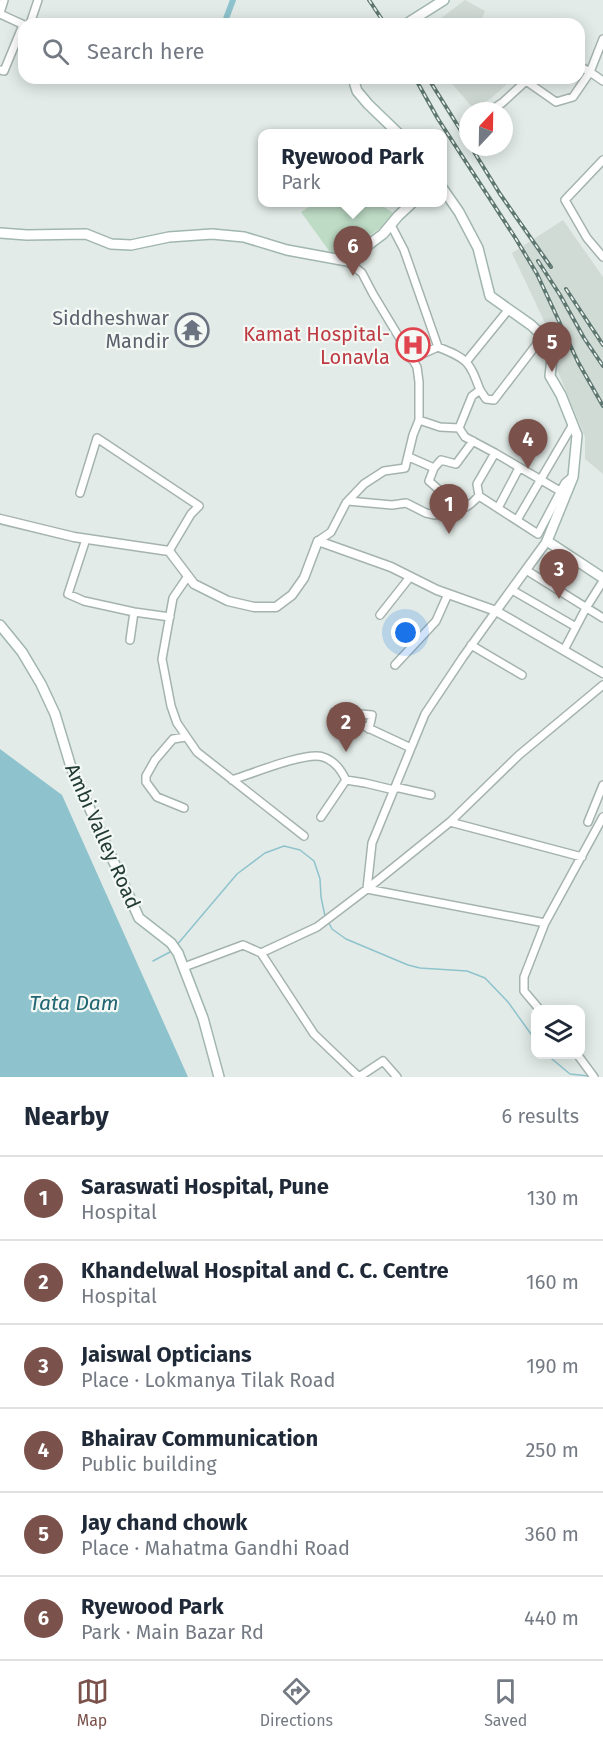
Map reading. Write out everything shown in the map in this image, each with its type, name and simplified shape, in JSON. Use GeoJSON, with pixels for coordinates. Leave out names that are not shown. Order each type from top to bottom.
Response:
{"type":"FeatureCollection","features":[{"type":"Feature","properties":{"kind":"main road"},"geometry":{"type":"LineString","coordinates":[[415,18],[444,0]]}},
{"type":"Feature","properties":{"kind":"main road"},"geometry":{"type":"LineString","coordinates":[[355,84],[357,91],[368,104],[394,129]]}},
{"type":"Feature","properties":{"kind":"main road"},"geometry":{"type":"LineString","coordinates":[[447,195],[478,248],[490,296],[548,341],[552,358],[550,376],[561,395],[577,435],[573,477],[548,541],[603,579]]}},
{"type":"Feature","properties":{"kind":"main road"},"geometry":{"type":"LineString","coordinates":[[0,233],[86,234],[111,244],[131,245],[170,237],[212,234],[244,237],[287,250],[346,261],[383,234],[408,207]]}},
{"type":"Feature","properties":{"kind":"main road","name":"Ambi Valley Road"},"geometry":{"type":"LineString","coordinates":[[0,625],[22,652],[56,714],[71,767],[139,918],[171,943],[178,953],[203,1018],[219,1077]]}},
{"type":"Feature","properties":{"kind":"street"},"geometry":{"type":"LineString","coordinates":[[4,0],[0,14],[18,22]]}},
{"type":"Feature","properties":{"kind":"street"},"geometry":{"type":"LineString","coordinates":[[29,18],[38,0]]}},
{"type":"Feature","properties":{"kind":"street"},"geometry":{"type":"LineString","coordinates":[[585,79],[603,39]]}},
{"type":"Feature","properties":{"kind":"street"},"geometry":{"type":"LineString","coordinates":[[0,70],[4,71],[18,42]]}},
{"type":"Feature","properties":{"kind":"street"},"geometry":{"type":"LineString","coordinates":[[585,69],[603,81]]}},
{"type":"Feature","properties":{"kind":"street"},"geometry":{"type":"LineString","coordinates":[[503,102],[523,84]]}},
{"type":"Feature","properties":{"kind":"street"},"geometry":{"type":"LineString","coordinates":[[530,84],[556,102],[573,97],[582,84]]}},
{"type":"Feature","properties":{"kind":"street"},"geometry":{"type":"LineString","coordinates":[[603,160],[565,200],[587,238],[603,257]]}},
{"type":"Feature","properties":{"kind":"street"},"geometry":{"type":"LineString","coordinates":[[391,225],[404,250],[438,348]]}},
{"type":"Feature","properties":{"kind":"street"},"geometry":{"type":"LineString","coordinates":[[0,519],[86,539],[169,551],[194,584],[228,601],[255,607],[276,608],[292,595],[304,578],[318,541],[331,532],[348,501],[364,484],[384,471],[405,468],[419,420],[417,368],[362,273],[346,261]]}},
{"type":"Feature","properties":{"kind":"street"},"geometry":{"type":"LineString","coordinates":[[466,362],[509,309]]}},
{"type":"Feature","properties":{"kind":"street"},"geometry":{"type":"LineString","coordinates":[[411,359],[438,348],[457,355],[471,366],[486,399],[494,400],[543,336]]}},
{"type":"Feature","properties":{"kind":"street"},"geometry":{"type":"LineString","coordinates":[[459,428],[472,396],[480,390]]}},
{"type":"Feature","properties":{"kind":"street"},"geometry":{"type":"LineString","coordinates":[[419,420],[440,427],[459,428]]}},
{"type":"Feature","properties":{"kind":"street"},"geometry":{"type":"LineString","coordinates":[[517,520],[572,426]]}},
{"type":"Feature","properties":{"kind":"street"},"geometry":{"type":"LineString","coordinates":[[459,428],[465,437],[560,491]]}},
{"type":"Feature","properties":{"kind":"street"},"geometry":{"type":"LineString","coordinates":[[80,493],[97,438],[198,506],[169,551]]}},
{"type":"Feature","properties":{"kind":"street"},"geometry":{"type":"LineString","coordinates":[[473,441],[456,464],[441,460],[434,468],[429,481],[456,506],[468,507],[478,496],[477,484],[495,453]]}},
{"type":"Feature","properties":{"kind":"street"},"geometry":{"type":"LineString","coordinates":[[409,457],[434,468]]}},
{"type":"Feature","properties":{"kind":"street"},"geometry":{"type":"LineString","coordinates":[[498,508],[519,468]]}},
{"type":"Feature","properties":{"kind":"street"},"geometry":{"type":"LineString","coordinates":[[538,534],[560,491],[573,477]]}},
{"type":"Feature","properties":{"kind":"street"},"geometry":{"type":"LineString","coordinates":[[367,889],[372,843],[425,714],[471,645],[548,541],[478,496]]}},
{"type":"Feature","properties":{"kind":"street"},"geometry":{"type":"LineString","coordinates":[[348,501],[392,506],[406,503],[435,515],[456,506]]}},
{"type":"Feature","properties":{"kind":"street"},"geometry":{"type":"LineString","coordinates":[[86,539],[68,594],[84,601],[170,617]]}},
{"type":"Feature","properties":{"kind":"street"},"geometry":{"type":"LineString","coordinates":[[318,541],[391,567],[448,594],[496,611],[603,672]]}},
{"type":"Feature","properties":{"kind":"street"},"geometry":{"type":"LineString","coordinates":[[526,570],[603,618]]}},
{"type":"Feature","properties":{"kind":"street"},"geometry":{"type":"LineString","coordinates":[[188,576],[173,598],[162,659],[171,706],[177,723],[197,752],[304,836]]}},
{"type":"Feature","properties":{"kind":"street"},"geometry":{"type":"LineString","coordinates":[[380,615],[410,577]]}},
{"type":"Feature","properties":{"kind":"street"},"geometry":{"type":"LineString","coordinates":[[564,650],[603,579]]}},
{"type":"Feature","properties":{"kind":"street"},"geometry":{"type":"LineString","coordinates":[[512,590],[576,627]]}},
{"type":"Feature","properties":{"kind":"street"},"geometry":{"type":"LineString","coordinates":[[395,665],[436,621],[448,594]]}},
{"type":"Feature","properties":{"kind":"street"},"geometry":{"type":"LineString","coordinates":[[130,640],[134,612]]}},
{"type":"Feature","properties":{"kind":"street"},"geometry":{"type":"LineString","coordinates":[[471,645],[522,675]]}},
{"type":"Feature","properties":{"kind":"street"},"geometry":{"type":"LineString","coordinates":[[261,953],[317,927],[367,889],[450,822],[519,755],[603,685]]}},
{"type":"Feature","properties":{"kind":"street"},"geometry":{"type":"LineString","coordinates":[[369,729],[372,716],[334,712],[369,729],[411,748]]}},
{"type":"Feature","properties":{"kind":"street"},"geometry":{"type":"LineString","coordinates":[[184,808],[157,797],[146,782],[146,776],[155,760],[173,740],[186,737]]}},
{"type":"Feature","properties":{"kind":"street"},"geometry":{"type":"LineString","coordinates":[[232,780],[308,756],[323,757],[340,768],[346,780]]}},
{"type":"Feature","properties":{"kind":"street"},"geometry":{"type":"LineString","coordinates":[[346,780],[431,795]]}},
{"type":"Feature","properties":{"kind":"street"},"geometry":{"type":"LineString","coordinates":[[321,817],[346,780]]}},
{"type":"Feature","properties":{"kind":"street"},"geometry":{"type":"LineString","coordinates":[[588,822],[603,785]]}},
{"type":"Feature","properties":{"kind":"street"},"geometry":{"type":"LineString","coordinates":[[536,1005],[524,991],[524,977],[545,923],[603,817]]}},
{"type":"Feature","properties":{"kind":"street"},"geometry":{"type":"LineString","coordinates":[[450,822],[582,857]]}},
{"type":"Feature","properties":{"kind":"street"},"geometry":{"type":"LineString","coordinates":[[367,889],[545,923]]}},
{"type":"Feature","properties":{"kind":"street"},"geometry":{"type":"LineString","coordinates":[[184,967],[243,945],[261,953],[314,1034],[359,1077],[383,1061],[397,1077]]}},
{"type":"Feature","properties":{"kind":"street"},"geometry":{"type":"LineString","coordinates":[[581,1059],[594,1077]]}},
{"type":"Feature","properties":{"kind":"shaded area"},"geometry":{"type":"Polygon","coordinates":[[[465,0],[485,11],[482,18],[441,18],[465,0]]]}},
{"type":"Feature","properties":{"kind":"shaded area"},"geometry":{"type":"Polygon","coordinates":[[[452,84],[507,84],[484,102],[468,102],[452,84]]]}},
{"type":"Feature","properties":{"kind":"shaded area"},"geometry":{"type":"Polygon","coordinates":[[[563,220],[603,277],[603,474],[585,459],[585,437],[556,367],[553,340],[512,253],[563,220]]]}},
{"type":"Feature","properties":{"kind":"green space"},"geometry":{"type":"Polygon","coordinates":[[[309,207],[384,207],[398,216],[335,259],[301,212],[309,207]]]}},
{"type":"Feature","properties":{"kind":"water","name":"Tata Dam"},"geometry":{"type":"Polygon","coordinates":[[[0,749],[62,795],[188,1077],[0,1077],[0,749]]]}},
{"type":"Feature","properties":{"kind":"waterway"},"geometry":{"type":"LineString","coordinates":[[226,18],[233,0]]}},
{"type":"Feature","properties":{"kind":"waterway"},"geometry":{"type":"LineString","coordinates":[[176,946],[237,874],[265,853],[284,846],[300,850],[314,861],[320,879],[325,916]]}},
{"type":"Feature","properties":{"kind":"waterway"},"geometry":{"type":"LineString","coordinates":[[329,923],[332,929],[346,939],[408,965],[467,971],[485,978],[508,1002],[531,1034]]}},
{"type":"Feature","properties":{"kind":"waterway"},"geometry":{"type":"LineString","coordinates":[[153,961],[170,952]]}},
{"type":"Feature","properties":{"kind":"waterway"},"geometry":{"type":"LineString","coordinates":[[552,1059],[570,1074],[589,1076]]}},
{"type":"Feature","properties":{"kind":"railway"},"geometry":{"type":"LineString","coordinates":[[369,0],[381,18]]}},
{"type":"Feature","properties":{"kind":"railway"},"geometry":{"type":"LineString","coordinates":[[418,84],[444,129]]}},
{"type":"Feature","properties":{"kind":"railway"},"geometry":{"type":"LineString","coordinates":[[432,84],[459,128]]}},
{"type":"Feature","properties":{"kind":"railway"},"geometry":{"type":"LineString","coordinates":[[447,133],[537,274],[578,362],[603,406]]}},
{"type":"Feature","properties":{"kind":"railway"},"geometry":{"type":"LineString","coordinates":[[477,156],[551,267]]}},
{"type":"Feature","properties":{"kind":"railway"},"geometry":{"type":"LineString","coordinates":[[538,261],[603,366]]}},
{"type":"Feature","properties":{"kind":"railway"},"geometry":{"type":"LineString","coordinates":[[566,289],[603,345]]}},
{"type":"Feature","properties":{"kind":"place","name":"Ryewood Park"},"geometry":{"type":"Point","coordinates":[353,276]}},
{"type":"Feature","properties":{"kind":"place","name":"Siddheshwar Mandir"},"geometry":{"type":"Point","coordinates":[192,330]}},
{"type":"Feature","properties":{"kind":"place","name":"Kamat Hospital- Lonavla"},"geometry":{"type":"Point","coordinates":[413,345]}},
{"type":"Feature","properties":{"kind":"place","name":"Jay chand chowk"},"geometry":{"type":"Point","coordinates":[552,372]}},
{"type":"Feature","properties":{"kind":"place","name":"Bhairav Communication"},"geometry":{"type":"Point","coordinates":[528,469]}},
{"type":"Feature","properties":{"kind":"place","name":"Saraswati Hospital, Pune"},"geometry":{"type":"Point","coordinates":[449,534]}},
{"type":"Feature","properties":{"kind":"place","name":"Jaiswal Opticians"},"geometry":{"type":"Point","coordinates":[559,599]}},
{"type":"Feature","properties":{"kind":"place","name":"Khandelwal Hospital and C. C. Centre"},"geometry":{"type":"Point","coordinates":[346,752]}}]}
